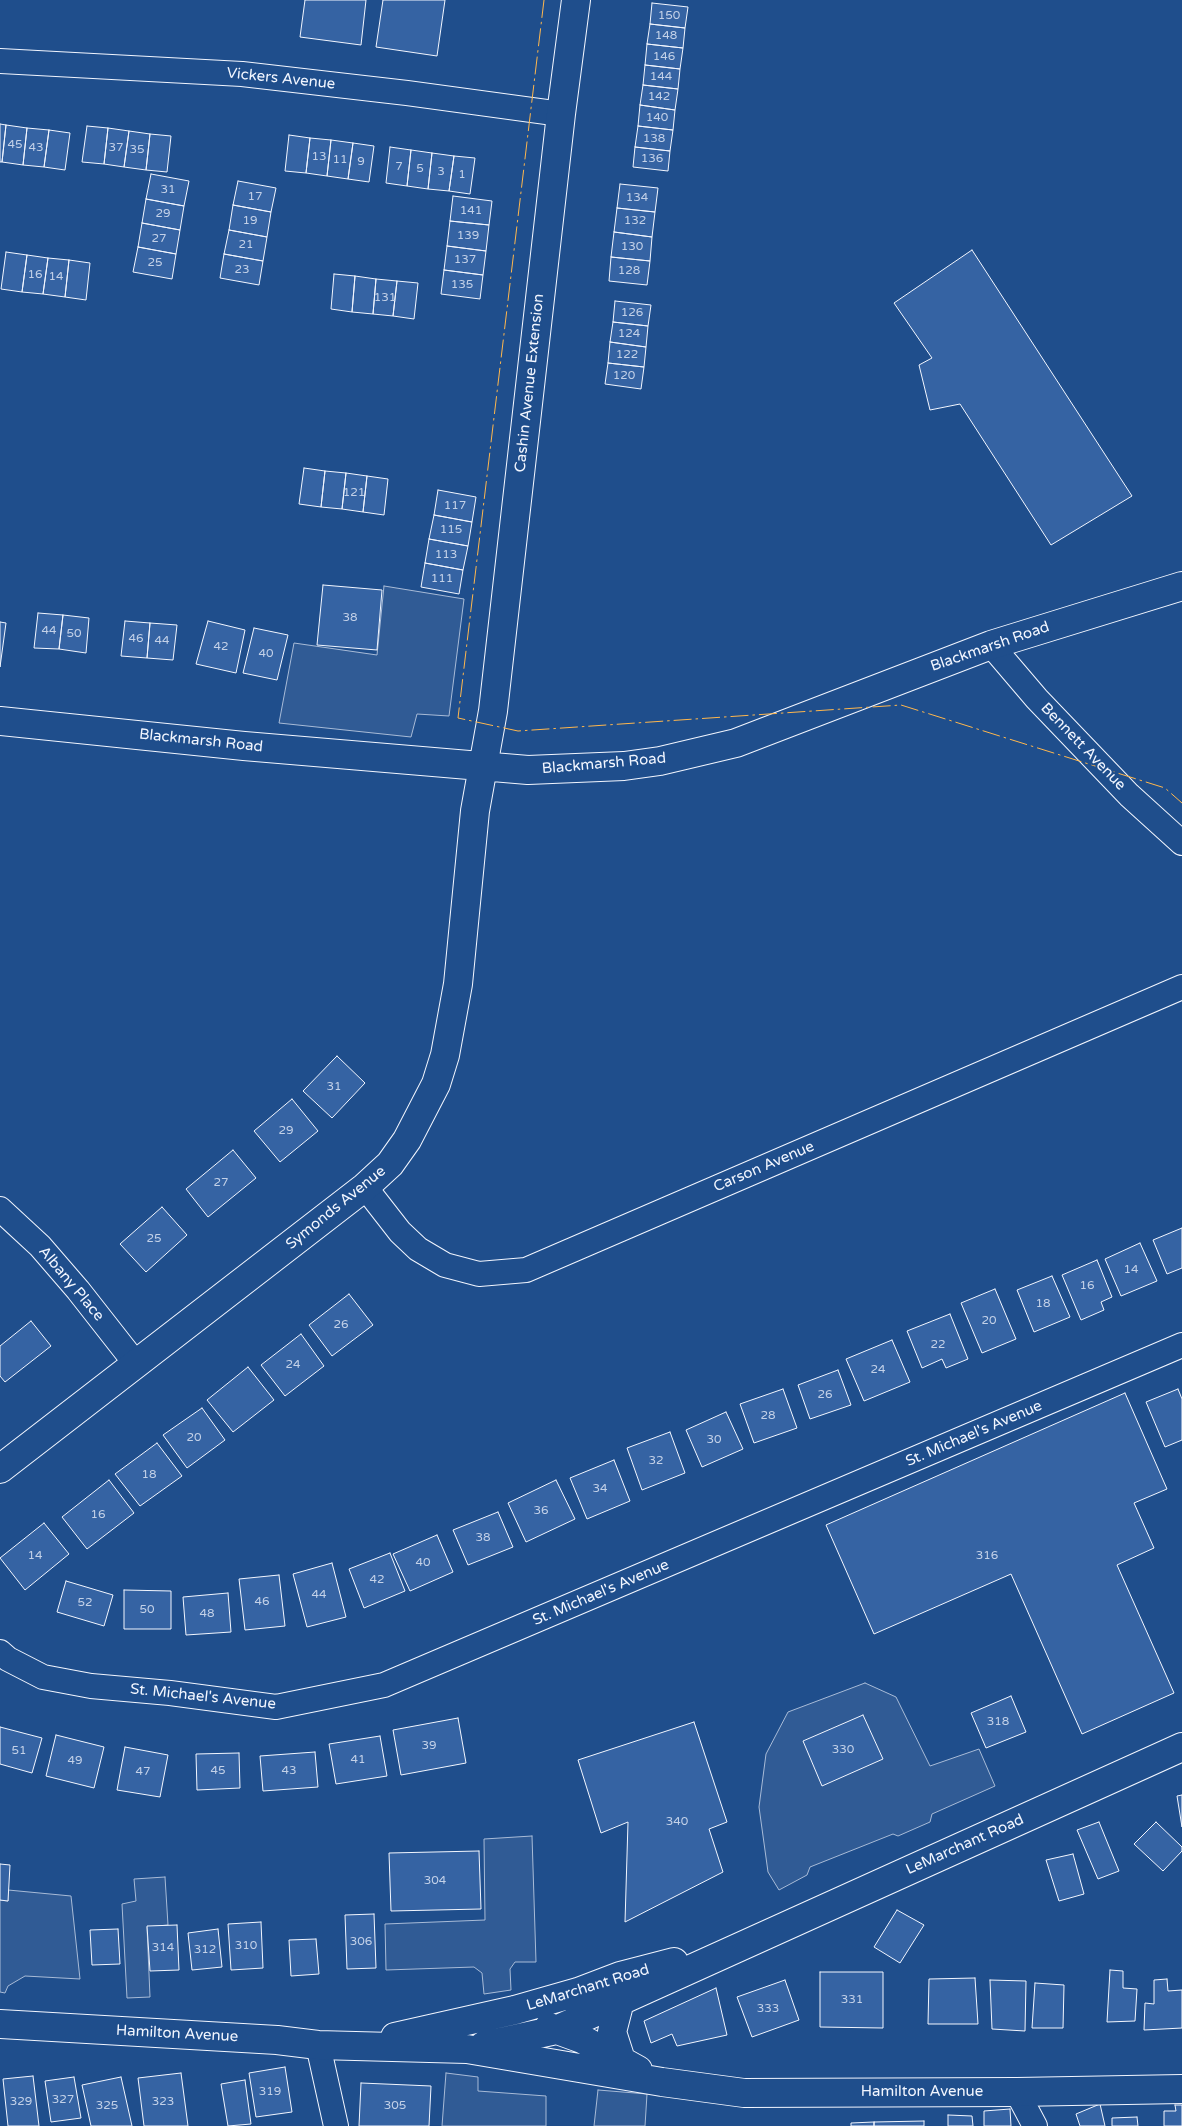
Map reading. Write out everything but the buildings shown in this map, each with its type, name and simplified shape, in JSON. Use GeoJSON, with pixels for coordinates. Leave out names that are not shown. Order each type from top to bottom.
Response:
{"type":"FeatureCollection","features":[{"type":"Feature","properties":{"kind":"street","name":"Cashin Avenue Extension"},"geometry":{"type":"LineString","coordinates":[[484,766],[493,711],[561,114],[576,0]]}},
{"type":"Feature","properties":{"kind":"street","name":"Vickers Avenue"},"geometry":{"type":"LineString","coordinates":[[0,61],[242,74],[407,93],[561,114]]}},
{"type":"Feature","properties":{"kind":"street","name":"Blackmarsh Road"},"geometry":{"type":"LineString","coordinates":[[0,721],[244,746],[528,770],[607,767],[660,761],[736,744],[991,645],[1182,586]]}},
{"type":"Feature","properties":{"kind":"street","name":"Bennett Avenue"},"geometry":{"type":"LineString","coordinates":[[991,645],[1037,699],[1130,796],[1182,843]]}},
{"type":"Feature","properties":{"kind":"street","name":"Symonds Avenue"},"geometry":{"type":"LineString","coordinates":[[0,1469],[366,1187],[390,1164],[407,1140],[436,1084],[445,1055],[458,984],[475,811],[484,766]]}},
{"type":"Feature","properties":{"kind":"street","name":"Carson Avenue"},"geometry":{"type":"LineString","coordinates":[[366,1187],[400,1232],[418,1250],[445,1265],[479,1274],[526,1270],[1182,987]]}},
{"type":"Feature","properties":{"kind":"street","name":"Albany Place"},"geometry":{"type":"LineString","coordinates":[[0,1209],[40,1246],[78,1290],[136,1364]]}},
{"type":"Feature","properties":{"kind":"street","name":"St. Michael's Avenue"},"geometry":{"type":"LineString","coordinates":[[0,1652],[8,1659],[43,1677],[91,1686],[170,1693],[276,1707],[384,1686],[1182,1345]]}},
{"type":"Feature","properties":{"kind":"street","name":"LeMarchant Road"},"geometry":{"type":"LineString","coordinates":[[467,2049],[556,2030],[1182,1747]]}},
{"type":"Feature","properties":{"kind":"street","name":"LeMarchant Road"},"geometry":{"type":"LineString","coordinates":[[515,2010],[578,1992],[620,1976],[748,1943]]}},
{"type":"Feature","properties":{"kind":"street"},"geometry":{"type":"LineString","coordinates":[[620,2001],[612,2032],[622,2063]]}},
{"type":"Feature","properties":{"kind":"street","name":"Hamilton Avenue"},"geometry":{"type":"LineString","coordinates":[[354,2046],[515,2010],[556,2030],[582,2039],[622,2063],[662,2082]]}},
{"type":"Feature","properties":{"kind":"street","name":"Hamilton Avenue"},"geometry":{"type":"LineString","coordinates":[[0,2024],[354,2046],[467,2049],[662,2082],[744,2093],[1182,2089]]}},
{"type":"Feature","properties":{"kind":"street"},"geometry":{"type":"LineString","coordinates":[[318,2044],[336,2126]]}},
{"type":"Feature","properties":{"kind":"street"},"geometry":{"type":"LineString","coordinates":[[1017,2092],[1035,2126]]}},
{"type":"Feature","properties":{"kind":"shaded area"},"geometry":{"type":"Polygon","coordinates":[[[384,586],[464,599],[449,716],[417,714],[411,737],[279,723],[294,643],[377,655],[384,586]]]}},
{"type":"Feature","properties":{"kind":"shaded area"},"geometry":{"type":"Polygon","coordinates":[[[865,1683],[896,1697],[930,1766],[979,1749],[995,1786],[932,1814],[930,1822],[898,1836],[893,1834],[810,1867],[807,1875],[779,1890],[768,1872],[759,1807],[766,1754],[788,1712],[865,1683]]]}},
{"type":"Feature","properties":{"kind":"shaded area"},"geometry":{"type":"Polygon","coordinates":[[[532,1836],[536,1962],[515,1962],[510,1969],[511,1990],[484,1994],[482,1973],[474,1967],[386,1970],[385,1924],[485,1920],[484,1839],[532,1836]]]}},
{"type":"Feature","properties":{"kind":"shaded area"},"geometry":{"type":"Polygon","coordinates":[[[165,1877],[168,1925],[147,1927],[150,1997],[127,1998],[122,1904],[136,1901],[134,1879],[165,1877]]]}},
{"type":"Feature","properties":{"kind":"shaded area"},"geometry":{"type":"Polygon","coordinates":[[[8,1890],[71,1896],[80,1979],[25,1976],[8,1986],[5,1993],[0,1992],[0,1900],[8,1901],[8,1890]]]}},
{"type":"Feature","properties":{"kind":"shaded area"},"geometry":{"type":"Polygon","coordinates":[[[446,2073],[478,2077],[478,2091],[546,2096],[546,2126],[442,2126],[446,2073]]]}},
{"type":"Feature","properties":{"kind":"shaded area"},"geometry":{"type":"Polygon","coordinates":[[[598,2090],[647,2094],[645,2126],[594,2126],[598,2090]]]}},
{"type":"Feature","properties":{"kind":"power"},"geometry":{"type":"LineString","coordinates":[[544,0],[458,718],[518,731],[901,705],[1165,788],[1182,803]]}}]}
